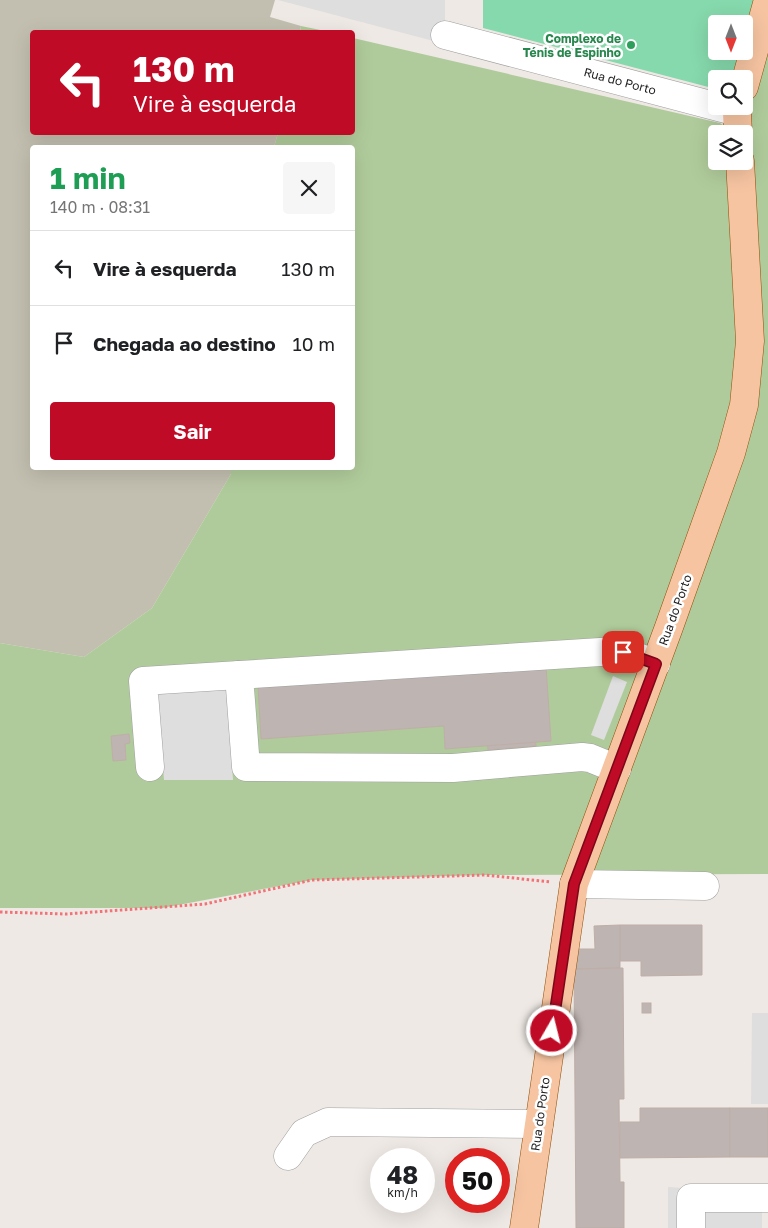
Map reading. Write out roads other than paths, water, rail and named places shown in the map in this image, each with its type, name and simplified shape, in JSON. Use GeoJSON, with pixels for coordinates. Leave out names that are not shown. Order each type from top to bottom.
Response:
{"type":"FeatureCollection","features":[{"type":"Feature","properties":{"kind":"main road","name":"Rua do Porto"},"geometry":{"type":"LineString","coordinates":[[750,70],[768,0]]}},
{"type":"Feature","properties":{"kind":"main road","name":"Rua do Porto"},"geometry":{"type":"LineString","coordinates":[[524,1228],[574,884],[656,664],[731,453],[744,405],[750,341],[740,170]]}},
{"type":"Feature","properties":{"kind":"street","name":"Rua do Porto"},"geometry":{"type":"LineString","coordinates":[[444,35],[708,102]]}},
{"type":"Feature","properties":{"kind":"street"},"geometry":{"type":"LineString","coordinates":[[150,767],[143,681],[616,651],[656,664]]}},
{"type":"Feature","properties":{"kind":"street"},"geometry":{"type":"LineString","coordinates":[[239,676],[246,767],[453,768],[582,757],[590,758],[617,769]]}},
{"type":"Feature","properties":{"kind":"street"},"geometry":{"type":"LineString","coordinates":[[574,884],[705,886]]}},
{"type":"Feature","properties":{"kind":"street"},"geometry":{"type":"LineString","coordinates":[[288,1156],[304,1133],[328,1122],[538,1124]]}},
{"type":"Feature","properties":{"kind":"street"},"geometry":{"type":"LineString","coordinates":[[691,1228],[691,1198],[768,1198]]}},
{"type":"Feature","properties":{"kind":"place","name":"Complexo de Ténis de Espinho"},"geometry":{"type":"Point","coordinates":[631,45]}}]}
